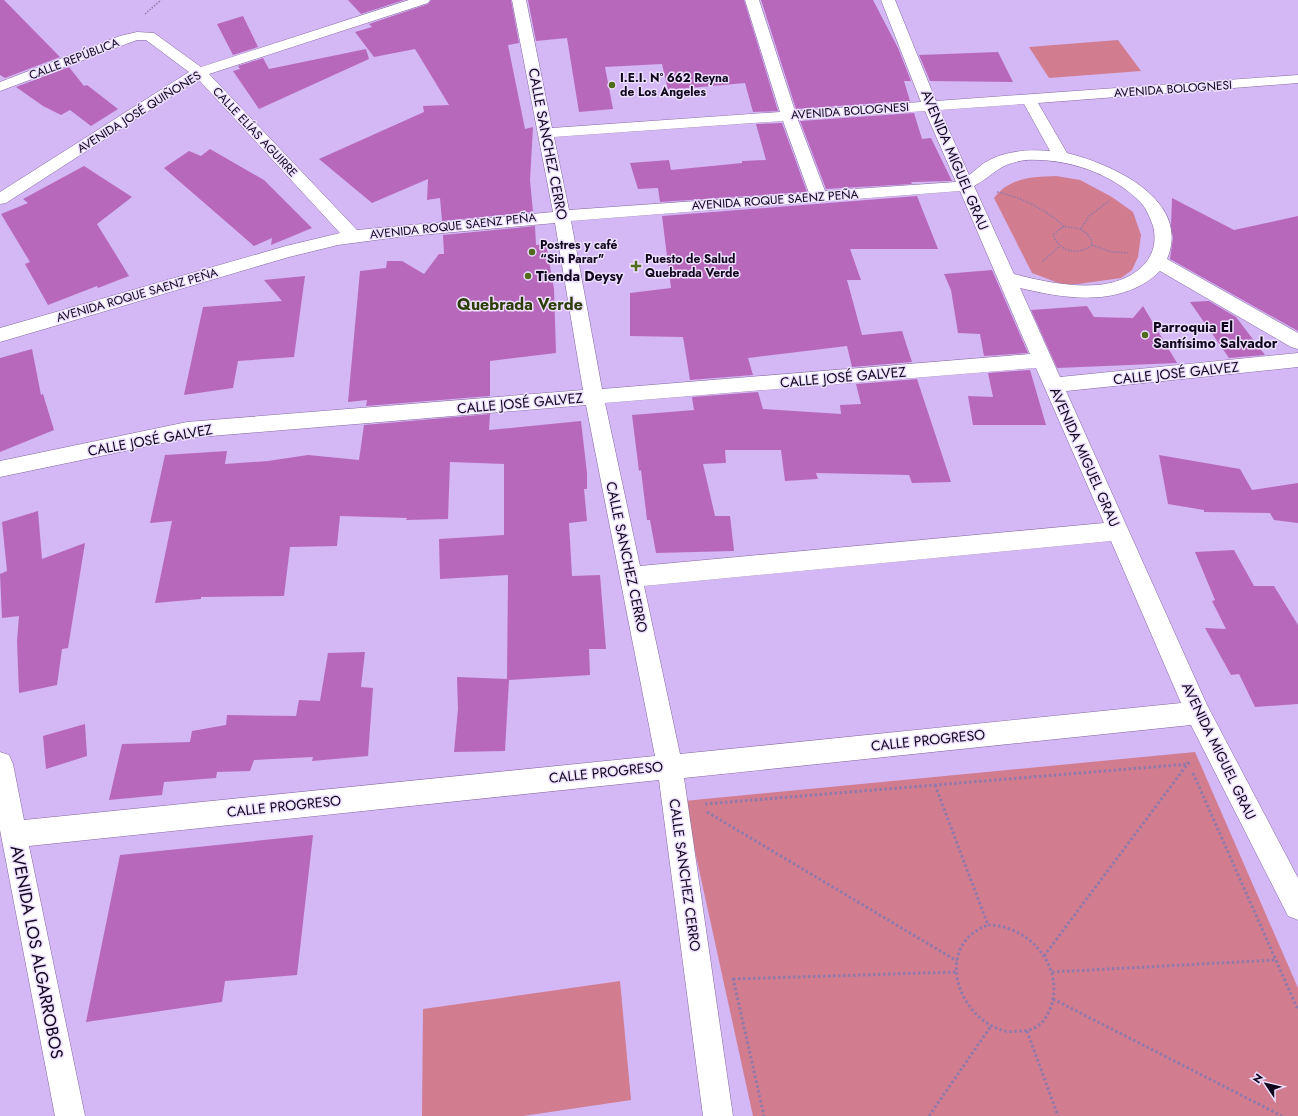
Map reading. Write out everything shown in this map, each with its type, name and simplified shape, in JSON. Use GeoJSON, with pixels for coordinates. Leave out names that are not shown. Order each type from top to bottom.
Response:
{"type":"FeatureCollection","features":[{"type":"Feature","properties":{"kind":"street","name":"AVENIDA JOSÉ QUIÑONES"},"geometry":{"type":"LineString","coordinates":[[0,199],[199,72],[424,0]]}},
{"type":"Feature","properties":{"kind":"street","name":"CALLE SANCHEZ CERRO"},"geometry":{"type":"LineString","coordinates":[[520,0],[562,215],[594,397],[670,766],[718,1116]]}},
{"type":"Feature","properties":{"kind":"street"},"geometry":{"type":"LineString","coordinates":[[752,0],[789,115],[819,198]]}},
{"type":"Feature","properties":{"kind":"street","name":"AVENIDA MIGUEL GRAU"},"geometry":{"type":"LineString","coordinates":[[888,0],[930,105],[1198,712],[1298,906]]}},
{"type":"Feature","properties":{"kind":"street","name":"CALLE REPÚBLICA"},"geometry":{"type":"LineString","coordinates":[[0,87],[124,39],[137,36],[149,36]]}},
{"type":"Feature","properties":{"kind":"street","name":"CALLE ELÍAS AGUIRRE"},"geometry":{"type":"LineString","coordinates":[[149,36],[199,72],[353,236]]}},
{"type":"Feature","properties":{"kind":"street","name":"AVENIDA BOLOGNESI"},"geometry":{"type":"LineString","coordinates":[[545,133],[930,105],[1029,100],[1298,79]]}},
{"type":"Feature","properties":{"kind":"street"},"geometry":{"type":"LineString","coordinates":[[1029,100],[1062,157]]}},
{"type":"Feature","properties":{"kind":"street"},"geometry":{"type":"LineString","coordinates":[[966,185],[992,166],[1008,158],[1030,154],[1062,157],[1099,168],[1122,180],[1145,198],[1160,219],[1165,241],[1158,262],[1140,278],[1111,290],[1074,292],[1039,287],[1007,279]]}},
{"type":"Feature","properties":{"kind":"street","name":"AVENIDA ROQUE SAENZ PEÑA"},"geometry":{"type":"LineString","coordinates":[[0,335],[274,255],[353,236],[562,215],[819,198],[966,185]]}},
{"type":"Feature","properties":{"kind":"street"},"geometry":{"type":"LineString","coordinates":[[1158,262],[1298,342]]}},
{"type":"Feature","properties":{"kind":"street","name":"CALLE JOSÉ GALVEZ"},"geometry":{"type":"LineString","coordinates":[[0,469],[187,430],[1043,360]]}},
{"type":"Feature","properties":{"kind":"street","name":"CALLE JOSÉ GALVEZ"},"geometry":{"type":"LineString","coordinates":[[1054,385],[1298,360]]}},
{"type":"Feature","properties":{"kind":"street"},"geometry":{"type":"LineString","coordinates":[[632,577],[1118,531]]}},
{"type":"Feature","properties":{"kind":"street","name":"CALLE PROGRESO"},"geometry":{"type":"LineString","coordinates":[[14,834],[1198,712]]}},
{"type":"Feature","properties":{"kind":"street","name":"AVENIDA LOS ALGARROBOS"},"geometry":{"type":"LineString","coordinates":[[2,780],[70,1116]]}},
{"type":"Feature","properties":{"kind":"path"},"geometry":{"type":"LineString","coordinates":[[966,185],[1004,193],[1023,199],[1042,209],[1065,227]]}},
{"type":"Feature","properties":{"kind":"path"},"geometry":{"type":"LineString","coordinates":[[999,197],[1010,189]]}},
{"type":"Feature","properties":{"kind":"path"},"geometry":{"type":"LineString","coordinates":[[1081,229],[1083,222],[1090,214],[1112,199],[1105,195]]}},
{"type":"Feature","properties":{"kind":"path"},"geometry":{"type":"LineString","coordinates":[[1092,244],[1080,252],[1061,247],[1057,244],[1053,236],[1058,229],[1065,227],[1081,229],[1090,236],[1092,244],[1101,250],[1134,254],[1158,262]]}},
{"type":"Feature","properties":{"kind":"path"},"geometry":{"type":"LineString","coordinates":[[1044,956],[1189,763],[1198,712]]}},
{"type":"Feature","properties":{"kind":"path"},"geometry":{"type":"LineString","coordinates":[[703,804],[1189,763]]}},
{"type":"Feature","properties":{"kind":"path"},"geometry":{"type":"LineString","coordinates":[[1189,763],[1298,1010]]}},
{"type":"Feature","properties":{"kind":"path"},"geometry":{"type":"LineString","coordinates":[[935,785],[988,925]]}},
{"type":"Feature","properties":{"kind":"path"},"geometry":{"type":"LineString","coordinates":[[702,809],[957,961]]}},
{"type":"Feature","properties":{"kind":"path"},"geometry":{"type":"LineString","coordinates":[[988,925],[1003,926],[1018,931],[1032,941],[1044,956],[1052,972],[1054,989],[1052,1006],[1044,1021],[1031,1030],[1016,1033],[999,1030],[982,1021],[969,1007],[960,990],[956,972],[957,955],[964,940],[974,931],[988,925]]}},
{"type":"Feature","properties":{"kind":"path"},"geometry":{"type":"LineString","coordinates":[[1052,972],[1276,960]]}},
{"type":"Feature","properties":{"kind":"path"},"geometry":{"type":"LineString","coordinates":[[732,972],[764,1116]]}},
{"type":"Feature","properties":{"kind":"path"},"geometry":{"type":"LineString","coordinates":[[733,979],[956,972]]}},
{"type":"Feature","properties":{"kind":"path"},"geometry":{"type":"LineString","coordinates":[[1053,999],[1282,1116]]}},
{"type":"Feature","properties":{"kind":"path"},"geometry":{"type":"LineString","coordinates":[[929,1116],[991,1026]]}},
{"type":"Feature","properties":{"kind":"path"},"geometry":{"type":"LineString","coordinates":[[1027,1030],[1058,1116]]}},
{"type":"Feature","properties":{"kind":"shaded area"},"geometry":{"type":"Polygon","coordinates":[[[1118,40],[1141,71],[1049,78],[1029,47],[1118,40]]]}},
{"type":"Feature","properties":{"kind":"shaded area"},"geometry":{"type":"Polygon","coordinates":[[[1056,176],[1080,180],[1112,197],[1133,212],[1141,235],[1138,257],[1132,270],[1121,278],[1078,284],[1061,284],[1032,273],[994,198],[1000,191],[1014,182],[1030,178],[1056,176]]]}},
{"type":"Feature","properties":{"kind":"shaded area"},"geometry":{"type":"Polygon","coordinates":[[[1195,752],[1298,988],[1298,1116],[753,1116],[684,801],[1195,752]]]}},
{"type":"Feature","properties":{"kind":"shaded area"},"geometry":{"type":"Polygon","coordinates":[[[620,981],[631,1100],[523,1116],[422,1116],[423,1009],[620,981]]]}},
{"type":"Feature","properties":{"kind":"building"},"geometry":{"type":"Polygon","coordinates":[[[0,0],[4,0],[60,57],[5,78],[0,75],[0,0]]]}},
{"type":"Feature","properties":{"kind":"building"},"geometry":{"type":"Polygon","coordinates":[[[348,0],[404,0],[361,14],[348,0]]]}},
{"type":"Feature","properties":{"kind":"building"},"geometry":{"type":"Polygon","coordinates":[[[431,0],[511,0],[519,43],[508,45],[525,129],[533,127],[530,180],[533,212],[442,221],[440,198],[427,200],[428,179],[372,203],[319,159],[424,112],[423,106],[449,105],[415,49],[374,57],[355,32],[372,27],[369,24],[428,4],[431,0]]]}},
{"type":"Feature","properties":{"kind":"building"},"geometry":{"type":"Polygon","coordinates":[[[528,0],[744,0],[778,111],[753,112],[745,83],[668,90],[662,64],[605,67],[613,109],[579,112],[567,38],[536,41],[528,0]]]}},
{"type":"Feature","properties":{"kind":"building"},"geometry":{"type":"Polygon","coordinates":[[[761,0],[873,0],[898,48],[911,81],[904,81],[910,101],[796,109],[761,0]]]}},
{"type":"Feature","properties":{"kind":"building"},"geometry":{"type":"Polygon","coordinates":[[[243,16],[258,47],[233,55],[217,24],[243,16]]]}},
{"type":"Feature","properties":{"kind":"building"},"geometry":{"type":"Polygon","coordinates":[[[366,49],[369,59],[259,109],[233,71],[240,69],[238,66],[263,58],[269,69],[366,49]]]}},
{"type":"Feature","properties":{"kind":"building"},"geometry":{"type":"Polygon","coordinates":[[[998,52],[1013,82],[930,81],[919,55],[998,52]]]}},
{"type":"Feature","properties":{"kind":"building"},"geometry":{"type":"Polygon","coordinates":[[[69,67],[84,86],[87,85],[118,109],[91,126],[70,110],[61,115],[43,106],[16,87],[69,67]]]}},
{"type":"Feature","properties":{"kind":"building"},"geometry":{"type":"Polygon","coordinates":[[[914,113],[922,139],[931,138],[952,181],[911,182],[912,184],[826,189],[800,121],[914,113]]]}},
{"type":"Feature","properties":{"kind":"building"},"geometry":{"type":"Polygon","coordinates":[[[782,123],[807,192],[660,202],[658,188],[638,189],[630,163],[669,160],[671,170],[742,163],[742,161],[766,160],[756,124],[782,123]]]}},
{"type":"Feature","properties":{"kind":"building"},"geometry":{"type":"Polygon","coordinates":[[[210,149],[264,180],[312,228],[271,245],[272,238],[254,246],[164,168],[189,151],[201,156],[210,149]]]}},
{"type":"Feature","properties":{"kind":"building"},"geometry":{"type":"Polygon","coordinates":[[[84,166],[132,197],[97,224],[129,276],[98,288],[97,286],[48,305],[25,264],[30,262],[1,214],[28,203],[23,199],[84,166]]]}},
{"type":"Feature","properties":{"kind":"building"},"geometry":{"type":"Polygon","coordinates":[[[917,196],[938,249],[850,249],[861,280],[847,280],[862,335],[902,331],[912,362],[852,367],[847,346],[748,358],[753,375],[690,380],[683,337],[630,336],[630,293],[671,288],[662,216],[917,196]]]}},
{"type":"Feature","properties":{"kind":"building"},"geometry":{"type":"Polygon","coordinates":[[[1172,198],[1234,230],[1298,216],[1298,331],[1170,259],[1173,238],[1171,226],[1172,198]]]}},
{"type":"Feature","properties":{"kind":"building"},"geometry":{"type":"Polygon","coordinates":[[[535,226],[536,245],[546,244],[554,289],[556,353],[490,361],[490,396],[366,406],[367,400],[348,402],[360,271],[386,268],[387,261],[402,261],[424,274],[439,254],[444,254],[443,235],[535,226]]]}},
{"type":"Feature","properties":{"kind":"building"},"geometry":{"type":"Polygon","coordinates":[[[992,270],[1028,353],[984,356],[980,334],[958,333],[951,290],[944,274],[992,270]]]}},
{"type":"Feature","properties":{"kind":"building"},"geometry":{"type":"Polygon","coordinates":[[[305,276],[294,357],[238,361],[233,388],[184,395],[203,307],[282,301],[264,280],[305,276]]]}},
{"type":"Feature","properties":{"kind":"building"},"geometry":{"type":"Polygon","coordinates":[[[1209,301],[1236,317],[1265,355],[1229,358],[1190,302],[1209,301]]]}},
{"type":"Feature","properties":{"kind":"building"},"geometry":{"type":"Polygon","coordinates":[[[1087,306],[1094,317],[1133,318],[1143,306],[1177,363],[1057,368],[1031,310],[1087,306]]]}},
{"type":"Feature","properties":{"kind":"building"},"geometry":{"type":"Polygon","coordinates":[[[32,349],[41,395],[43,394],[54,430],[0,452],[0,358],[32,349]]]}},
{"type":"Feature","properties":{"kind":"building"},"geometry":{"type":"Polygon","coordinates":[[[1030,370],[1046,425],[973,425],[968,396],[993,397],[988,373],[1030,370]]]}},
{"type":"Feature","properties":{"kind":"building"},"geometry":{"type":"Polygon","coordinates":[[[917,379],[951,482],[912,483],[909,475],[816,473],[818,479],[785,481],[781,450],[725,450],[726,463],[703,464],[715,516],[730,516],[734,551],[656,553],[650,520],[647,520],[632,415],[694,410],[692,397],[758,392],[763,409],[841,414],[840,405],[861,404],[856,384],[917,379]]]}},
{"type":"Feature","properties":{"kind":"building"},"geometry":{"type":"Polygon","coordinates":[[[490,414],[489,430],[581,421],[587,473],[587,489],[584,489],[587,521],[569,523],[572,576],[600,575],[606,649],[589,649],[590,675],[509,680],[505,751],[454,752],[458,709],[457,677],[507,679],[508,575],[440,579],[439,539],[504,535],[504,464],[450,462],[448,519],[406,520],[407,518],[340,516],[337,546],[290,547],[284,596],[201,597],[201,599],[155,603],[172,521],[150,523],[165,455],[227,451],[225,464],[268,461],[308,455],[359,460],[364,425],[490,414]]]}},
{"type":"Feature","properties":{"kind":"building"},"geometry":{"type":"Polygon","coordinates":[[[1159,455],[1240,469],[1252,490],[1298,483],[1298,523],[1274,520],[1270,513],[1204,512],[1204,510],[1168,504],[1159,455]]]}},
{"type":"Feature","properties":{"kind":"building"},"geometry":{"type":"Polygon","coordinates":[[[38,511],[42,559],[85,543],[68,648],[62,649],[57,685],[19,693],[17,641],[19,616],[2,618],[0,574],[7,571],[2,522],[38,511]]]}},
{"type":"Feature","properties":{"kind":"building"},"geometry":{"type":"Polygon","coordinates":[[[1234,550],[1254,586],[1274,586],[1298,625],[1298,704],[1255,707],[1239,674],[1231,675],[1205,628],[1226,629],[1212,601],[1215,600],[1195,552],[1234,550]]]}},
{"type":"Feature","properties":{"kind":"building"},"geometry":{"type":"Polygon","coordinates":[[[365,652],[361,687],[373,688],[368,756],[312,761],[313,757],[254,760],[250,771],[217,772],[216,778],[164,782],[162,795],[109,800],[122,744],[190,742],[192,731],[226,725],[227,715],[296,716],[299,700],[320,701],[328,653],[365,652]]]}},
{"type":"Feature","properties":{"kind":"building"},"geometry":{"type":"Polygon","coordinates":[[[85,724],[87,756],[46,769],[43,736],[85,724]]]}},
{"type":"Feature","properties":{"kind":"building"},"geometry":{"type":"Polygon","coordinates":[[[313,835],[297,975],[225,981],[222,1002],[86,1022],[120,855],[313,835]]]}},
{"type":"Feature","properties":{"kind":"place","name":"I.E.I. N° 662 Reyna de Los Angeles"},"geometry":{"type":"Point","coordinates":[612,85]}},
{"type":"Feature","properties":{"kind":"place","name":"Postres y café “Sin Parar\""},"geometry":{"type":"Point","coordinates":[532,252]}},
{"type":"Feature","properties":{"kind":"place","name":"Puesto de Salud Quebrada Verde"},"geometry":{"type":"Point","coordinates":[636,266]}},
{"type":"Feature","properties":{"kind":"place","name":"Tienda Deysy"},"geometry":{"type":"Point","coordinates":[528,276]}},
{"type":"Feature","properties":{"kind":"place","name":"Parroquia El Santísimo Salvador"},"geometry":{"type":"Point","coordinates":[1145,335]}},
{"type":"Feature","properties":{"kind":"district","name":"Quebrada Verde"},"geometry":{"type":"Point","coordinates":[520,304]}}]}
